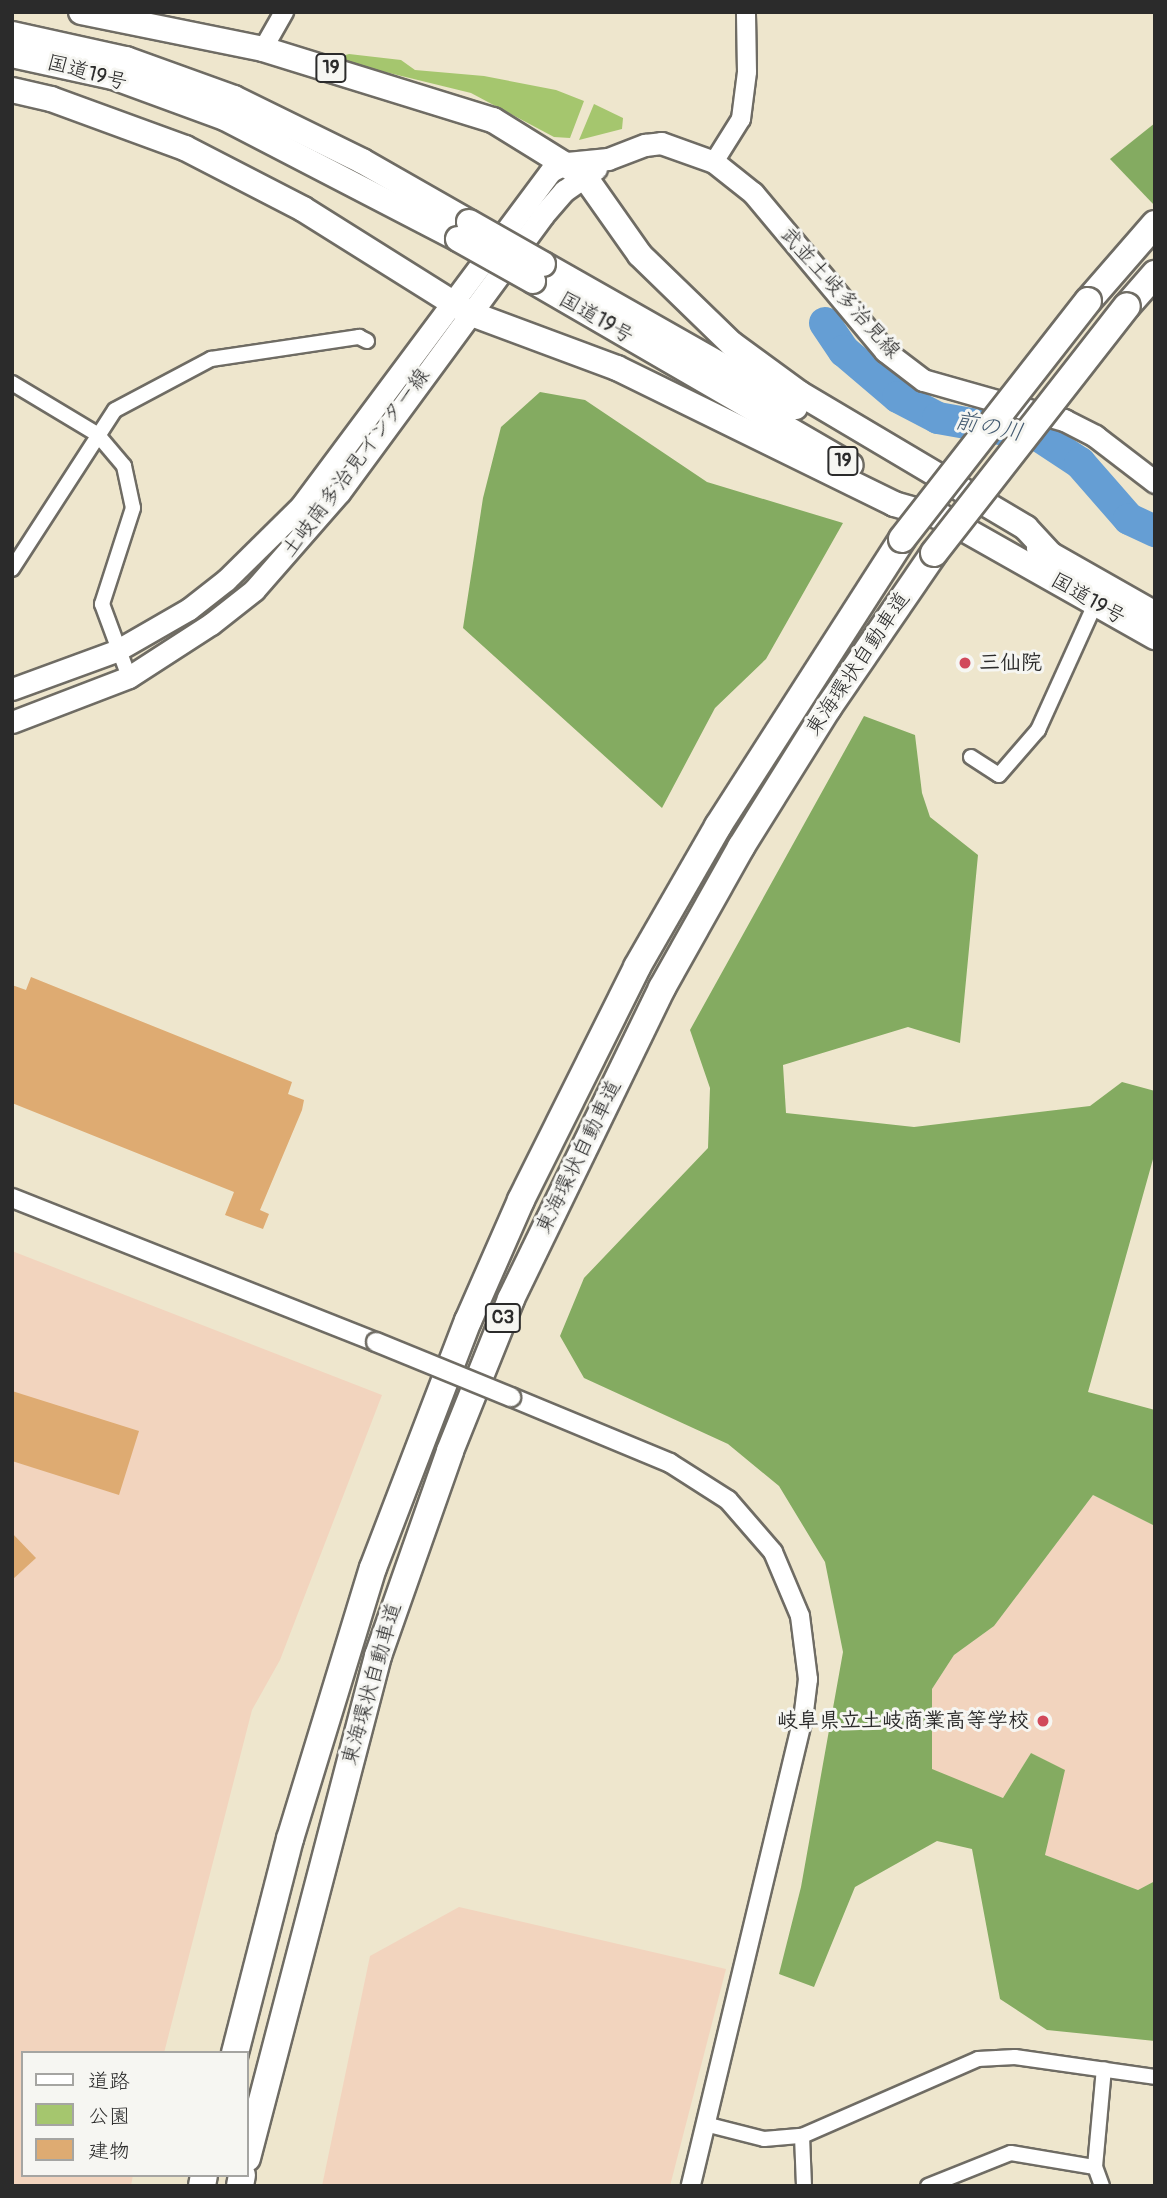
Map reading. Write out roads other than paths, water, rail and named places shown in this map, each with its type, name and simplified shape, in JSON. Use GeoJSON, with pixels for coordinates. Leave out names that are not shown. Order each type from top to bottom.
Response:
{"type":"FeatureCollection","features":[{"type":"Feature","properties":{"kind":"highway","name":"19"},"geometry":{"type":"LineString","coordinates":[[81,12],[263,49],[493,120],[568,170],[640,255],[732,344],[799,393],[1026,528],[1051,555]]}},
{"type":"Feature","properties":{"kind":"highway","name":"国道19号"},"geometry":{"type":"LineString","coordinates":[[12,34],[127,59],[234,98],[362,162],[463,231]]}},
{"type":"Feature","properties":{"kind":"highway","name":"国道19号"},"geometry":{"type":"LineString","coordinates":[[12,55],[113,77],[225,118],[463,231],[1155,614]]}},
{"type":"Feature","properties":{"kind":"highway","name":"19"},"geometry":{"type":"LineString","coordinates":[[12,90],[51,99],[185,148],[303,209],[460,307],[617,368],[894,504],[947,519]]}},
{"type":"Feature","properties":{"kind":"highway","name":"東海環状自動車道"},"geometry":{"type":"LineString","coordinates":[[236,2051],[290,1839],[373,1568],[468,1321],[521,1200],[637,967],[718,826],[902,539],[1088,301],[1155,224]]}},
{"type":"Feature","properties":{"kind":"highway","name":"国道19号"},"geometry":{"type":"LineString","coordinates":[[538,273],[947,519],[1155,637]]}},
{"type":"Feature","properties":{"kind":"highway","name":"東海環状自動車道"},"geometry":{"type":"LineString","coordinates":[[248,2154],[378,1656],[440,1477],[511,1299],[662,988],[741,847],[828,708],[934,553],[1126,306],[1155,274]]}},
{"type":"Feature","properties":{"kind":"main road","name":"武並土岐多治見線"},"geometry":{"type":"LineString","coordinates":[[568,170],[660,144],[714,162],[753,193],[885,351],[923,380],[1065,420],[1095,436],[1155,482]]}},
{"type":"Feature","properties":{"kind":"main road"},"geometry":{"type":"LineString","coordinates":[[460,307],[564,191],[568,170]]}},
{"type":"Feature","properties":{"kind":"main road"},"geometry":{"type":"LineString","coordinates":[[460,307],[568,170]]}},
{"type":"Feature","properties":{"kind":"main road","name":"土岐南多治見インター線"},"geometry":{"type":"LineString","coordinates":[[12,689],[116,651],[189,609],[292,515],[460,307]]}},
{"type":"Feature","properties":{"kind":"main road","name":"土岐南多治見インター線"},"geometry":{"type":"LineString","coordinates":[[12,722],[74,702],[130,677],[211,624],[279,565],[339,492],[460,307]]}},
{"type":"Feature","properties":{"kind":"street"},"geometry":{"type":"LineString","coordinates":[[263,49],[284,12]]}},
{"type":"Feature","properties":{"kind":"street"},"geometry":{"type":"LineString","coordinates":[[714,162],[741,119],[747,72],[746,12]]}},
{"type":"Feature","properties":{"kind":"street"},"geometry":{"type":"LineString","coordinates":[[12,569],[97,434],[116,410],[211,359],[359,337],[367,341]]}},
{"type":"Feature","properties":{"kind":"street"},"geometry":{"type":"LineString","coordinates":[[12,383],[97,434],[113,447],[131,485],[133,508],[127,533],[106,580],[102,604],[116,651],[130,677]]}},
{"type":"Feature","properties":{"kind":"street"},"geometry":{"type":"LineString","coordinates":[[971,757],[999,775],[1038,730],[1096,602]]}},
{"type":"Feature","properties":{"kind":"street"},"geometry":{"type":"LineString","coordinates":[[12,1198],[376,1342],[670,1463],[728,1500],[773,1552],[800,1616],[808,1679],[804,1714],[691,2186]]}},
{"type":"Feature","properties":{"kind":"street"},"geometry":{"type":"LineString","coordinates":[[705,2124],[764,2138],[802,2136],[978,2059],[1015,2057],[1155,2077]]}},
{"type":"Feature","properties":{"kind":"street"},"geometry":{"type":"LineString","coordinates":[[1102,2186],[1095,2167],[1104,2069]]}},
{"type":"Feature","properties":{"kind":"street"},"geometry":{"type":"LineString","coordinates":[[802,2136],[804,2186]]}},
{"type":"Feature","properties":{"kind":"street"},"geometry":{"type":"LineString","coordinates":[[928,2186],[1012,2153],[1095,2167]]}},
{"type":"Feature","properties":{"kind":"waterway","name":"前の川"},"geometry":{"type":"LineString","coordinates":[[825,323],[844,351],[898,397],[938,418],[1039,436],[1080,463],[1129,519],[1155,531]]}},
{"type":"Feature","properties":{"kind":"place","name":"三仙院"},"geometry":{"type":"Point","coordinates":[965,663]}},
{"type":"Feature","properties":{"kind":"place","name":"岐阜県立土岐商業高等学校"},"geometry":{"type":"Point","coordinates":[1043,1721]}}]}
